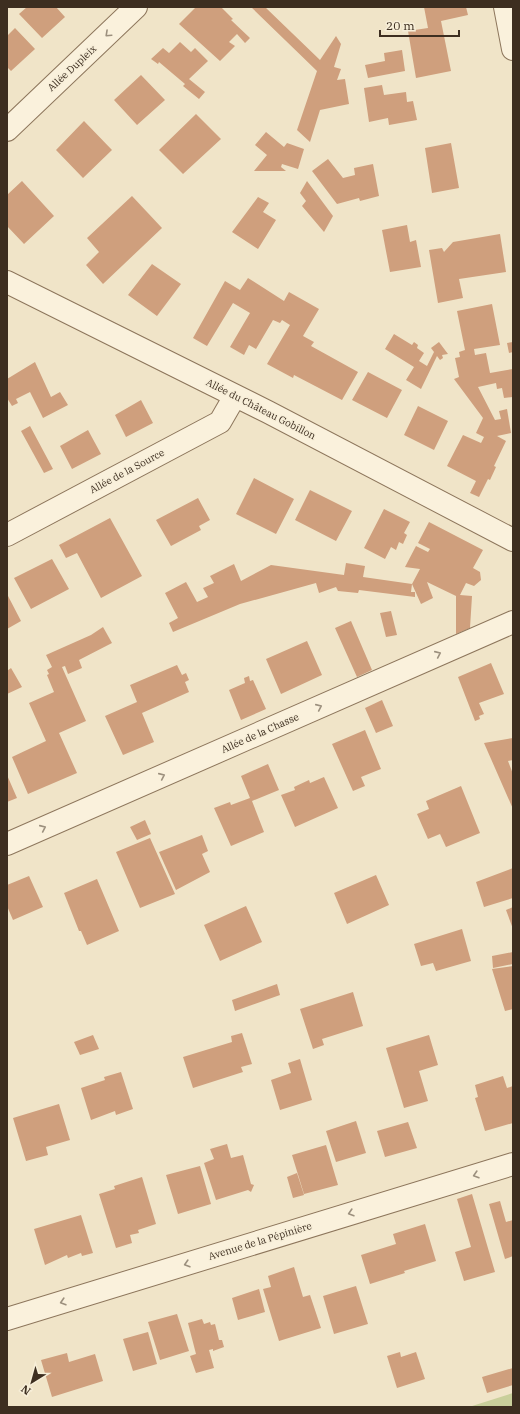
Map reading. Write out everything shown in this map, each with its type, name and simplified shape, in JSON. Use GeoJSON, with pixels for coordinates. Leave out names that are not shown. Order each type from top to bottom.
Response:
{"type":"FeatureCollection","features":[{"type":"Feature","properties":{"kind":"street","name":"Allée Dupleix"},"geometry":{"type":"LineString","coordinates":[[7,130],[136,7]]}},
{"type":"Feature","properties":{"kind":"street"},"geometry":{"type":"LineString","coordinates":[[505,7],[513,49]]}},
{"type":"Feature","properties":{"kind":"street","name":"Allée du Château Gobillon"},"geometry":{"type":"LineString","coordinates":[[7,282],[235,396],[513,540]]}},
{"type":"Feature","properties":{"kind":"street","name":"Allée de la Source"},"geometry":{"type":"LineString","coordinates":[[7,535],[220,422],[235,396]]}},
{"type":"Feature","properties":{"kind":"street","name":"Allée de la Chasse"},"geometry":{"type":"LineString","coordinates":[[7,844],[513,622]]}},
{"type":"Feature","properties":{"kind":"street","name":"Avenue de la Pépinière"},"geometry":{"type":"LineString","coordinates":[[7,1319],[513,1164]]}},
{"type":"Feature","properties":{"kind":"green space"},"geometry":{"type":"Polygon","coordinates":[[[513,1393],[513,1407],[469,1407],[513,1393]]]}},
{"type":"Feature","properties":{"kind":"building"},"geometry":{"type":"Polygon","coordinates":[[[27,7],[56,7],[65,17],[42,38],[19,14],[27,7]]]}},
{"type":"Feature","properties":{"kind":"building"},"geometry":{"type":"Polygon","coordinates":[[[196,7],[221,7],[233,19],[231,20],[250,38],[245,43],[237,34],[229,42],[235,46],[220,61],[179,24],[196,7]]]}},
{"type":"Feature","properties":{"kind":"building"},"geometry":{"type":"Polygon","coordinates":[[[251,7],[265,7],[320,60],[336,36],[341,44],[334,67],[341,69],[337,80],[345,79],[349,104],[320,110],[310,142],[297,130],[317,71],[251,7]]]}},
{"type":"Feature","properties":{"kind":"building"},"geometry":{"type":"Polygon","coordinates":[[[424,7],[466,7],[468,15],[441,21],[451,71],[416,78],[408,31],[428,28],[424,7]]]}},
{"type":"Feature","properties":{"kind":"building"},"geometry":{"type":"Polygon","coordinates":[[[15,28],[35,49],[11,71],[7,67],[7,36],[15,28]]]}},
{"type":"Feature","properties":{"kind":"building"},"geometry":{"type":"Polygon","coordinates":[[[180,42],[191,52],[195,48],[208,61],[189,79],[205,92],[199,99],[183,86],[185,84],[159,62],[158,64],[151,59],[163,48],[169,53],[180,42]]]}},
{"type":"Feature","properties":{"kind":"building"},"geometry":{"type":"Polygon","coordinates":[[[402,50],[405,71],[368,78],[365,65],[385,61],[384,53],[402,50]]]}},
{"type":"Feature","properties":{"kind":"building"},"geometry":{"type":"Polygon","coordinates":[[[141,75],[165,100],[137,125],[114,100],[141,75]]]}},
{"type":"Feature","properties":{"kind":"building"},"geometry":{"type":"Polygon","coordinates":[[[382,85],[384,95],[406,92],[407,102],[413,101],[417,120],[389,125],[388,118],[369,122],[364,88],[382,85]]]}},
{"type":"Feature","properties":{"kind":"building"},"geometry":{"type":"Polygon","coordinates":[[[196,114],[221,139],[183,174],[159,150],[196,114]]]}},
{"type":"Feature","properties":{"kind":"building"},"geometry":{"type":"Polygon","coordinates":[[[84,121],[112,150],[83,178],[56,150],[84,121]]]}},
{"type":"Feature","properties":{"kind":"building"},"geometry":{"type":"Polygon","coordinates":[[[266,132],[284,147],[287,143],[304,149],[298,169],[282,164],[281,167],[286,171],[254,171],[267,155],[255,145],[266,132]]]}},
{"type":"Feature","properties":{"kind":"building"},"geometry":{"type":"Polygon","coordinates":[[[451,143],[459,188],[432,193],[425,148],[451,143]]]}},
{"type":"Feature","properties":{"kind":"building"},"geometry":{"type":"Polygon","coordinates":[[[328,159],[343,178],[355,175],[354,168],[373,164],[379,196],[360,201],[359,198],[337,204],[312,171],[328,159]]]}},
{"type":"Feature","properties":{"kind":"building"},"geometry":{"type":"Polygon","coordinates":[[[22,181],[54,216],[24,244],[7,226],[7,195],[22,181]]]}},
{"type":"Feature","properties":{"kind":"building"},"geometry":{"type":"Polygon","coordinates":[[[307,181],[333,216],[324,232],[302,206],[306,201],[300,193],[307,181]]]}},
{"type":"Feature","properties":{"kind":"building"},"geometry":{"type":"Polygon","coordinates":[[[132,196],[162,228],[103,284],[86,265],[99,252],[87,238],[132,196]]]}},
{"type":"Feature","properties":{"kind":"building"},"geometry":{"type":"Polygon","coordinates":[[[258,197],[269,203],[263,212],[276,220],[258,249],[232,232],[258,197]]]}},
{"type":"Feature","properties":{"kind":"building"},"geometry":{"type":"Polygon","coordinates":[[[407,225],[410,242],[416,240],[421,267],[390,272],[382,230],[407,225]]]}},
{"type":"Feature","properties":{"kind":"building"},"geometry":{"type":"Polygon","coordinates":[[[500,234],[506,272],[459,279],[463,298],[438,303],[429,250],[442,248],[444,252],[453,242],[500,234]]]}},
{"type":"Feature","properties":{"kind":"building"},"geometry":{"type":"Polygon","coordinates":[[[152,264],[181,284],[157,316],[128,295],[152,264]]]}},
{"type":"Feature","properties":{"kind":"building"},"geometry":{"type":"Polygon","coordinates":[[[248,278],[284,301],[289,292],[319,309],[303,336],[314,342],[311,346],[358,372],[342,400],[294,375],[293,378],[267,364],[290,325],[282,320],[280,323],[273,320],[256,349],[249,345],[244,355],[230,347],[250,313],[233,303],[207,346],[193,338],[225,281],[240,290],[248,278]]]}},
{"type":"Feature","properties":{"kind":"building"},"geometry":{"type":"Polygon","coordinates":[[[492,304],[500,345],[474,349],[475,355],[486,353],[490,373],[513,369],[513,397],[504,398],[502,388],[497,389],[496,383],[478,387],[495,420],[501,419],[499,411],[507,409],[511,433],[497,436],[506,441],[494,466],[496,467],[490,480],[488,479],[479,497],[470,493],[476,481],[447,466],[463,435],[481,443],[484,437],[476,433],[483,418],[454,379],[459,377],[455,358],[460,357],[459,352],[465,350],[457,311],[492,304]]]}},
{"type":"Feature","properties":{"kind":"building"},"geometry":{"type":"Polygon","coordinates":[[[394,334],[412,345],[414,342],[418,345],[417,348],[424,353],[419,361],[427,366],[434,352],[431,348],[439,342],[448,354],[442,355],[443,358],[440,360],[437,356],[421,389],[406,380],[414,367],[385,349],[394,334]]]}},
{"type":"Feature","properties":{"kind":"building"},"geometry":{"type":"Polygon","coordinates":[[[513,342],[513,352],[509,353],[507,343],[513,342]]]}},
{"type":"Feature","properties":{"kind":"building"},"geometry":{"type":"Polygon","coordinates":[[[35,362],[51,397],[60,392],[68,405],[43,418],[30,392],[16,399],[18,403],[12,406],[7,398],[7,379],[35,362]]]}},
{"type":"Feature","properties":{"kind":"building"},"geometry":{"type":"Polygon","coordinates":[[[368,372],[402,390],[387,418],[352,400],[368,372]]]}},
{"type":"Feature","properties":{"kind":"building"},"geometry":{"type":"Polygon","coordinates":[[[141,400],[153,423],[126,437],[115,415],[141,400]]]}},
{"type":"Feature","properties":{"kind":"building"},"geometry":{"type":"Polygon","coordinates":[[[418,406],[448,421],[434,450],[404,435],[418,406]]]}},
{"type":"Feature","properties":{"kind":"building"},"geometry":{"type":"Polygon","coordinates":[[[30,426],[53,469],[44,473],[21,431],[30,426]]]}},
{"type":"Feature","properties":{"kind":"building"},"geometry":{"type":"Polygon","coordinates":[[[88,430],[101,454],[72,469],[60,446],[88,430]]]}},
{"type":"Feature","properties":{"kind":"building"},"geometry":{"type":"Polygon","coordinates":[[[254,478],[294,499],[276,534],[236,514],[254,478]]]}},
{"type":"Feature","properties":{"kind":"building"},"geometry":{"type":"Polygon","coordinates":[[[310,490],[352,511],[336,541],[295,520],[310,490]]]}},
{"type":"Feature","properties":{"kind":"building"},"geometry":{"type":"Polygon","coordinates":[[[198,498],[210,520],[199,526],[201,530],[171,546],[156,520],[198,498]]]}},
{"type":"Feature","properties":{"kind":"building"},"geometry":{"type":"Polygon","coordinates":[[[384,509],[410,522],[404,533],[407,535],[403,544],[399,542],[396,550],[391,547],[385,559],[364,548],[384,509]]]}},
{"type":"Feature","properties":{"kind":"building"},"geometry":{"type":"Polygon","coordinates":[[[110,518],[142,576],[101,598],[77,553],[66,558],[59,545],[110,518]]]}},
{"type":"Feature","properties":{"kind":"building"},"geometry":{"type":"Polygon","coordinates":[[[429,522],[483,550],[473,568],[480,572],[481,580],[474,586],[466,583],[460,595],[472,596],[470,628],[456,634],[456,596],[427,582],[433,598],[421,604],[412,584],[420,569],[405,567],[416,546],[428,552],[430,549],[418,543],[429,522]]]}},
{"type":"Feature","properties":{"kind":"building"},"geometry":{"type":"Polygon","coordinates":[[[52,559],[69,589],[31,609],[14,578],[52,559]]]}},
{"type":"Feature","properties":{"kind":"building"},"geometry":{"type":"Polygon","coordinates":[[[346,563],[365,566],[363,577],[412,584],[411,592],[415,592],[415,597],[359,590],[358,593],[338,591],[336,587],[319,593],[316,583],[240,604],[173,632],[169,623],[178,618],[165,593],[186,582],[197,602],[208,597],[203,588],[214,583],[210,576],[234,564],[241,581],[271,565],[344,575],[346,563]]]}},
{"type":"Feature","properties":{"kind":"building"},"geometry":{"type":"Polygon","coordinates":[[[7,594],[21,621],[7,629],[7,594]]]}},
{"type":"Feature","properties":{"kind":"building"},"geometry":{"type":"Polygon","coordinates":[[[391,611],[397,635],[386,637],[380,613],[391,611]]]}},
{"type":"Feature","properties":{"kind":"building"},"geometry":{"type":"Polygon","coordinates":[[[351,621],[372,670],[357,677],[335,628],[351,621]]]}},
{"type":"Feature","properties":{"kind":"building"},"geometry":{"type":"Polygon","coordinates":[[[103,627],[112,643],[79,660],[82,668],[68,674],[65,666],[62,667],[86,721],[59,733],[77,773],[28,794],[12,757],[46,741],[29,703],[54,692],[47,675],[49,674],[47,670],[52,667],[46,655],[91,635],[103,627]]]}},
{"type":"Feature","properties":{"kind":"building"},"geometry":{"type":"Polygon","coordinates":[[[307,641],[322,675],[281,694],[266,659],[307,641]]]}},
{"type":"Feature","properties":{"kind":"building"},"geometry":{"type":"Polygon","coordinates":[[[491,663],[504,694],[479,703],[484,714],[479,716],[480,719],[475,721],[458,677],[491,663]]]}},
{"type":"Feature","properties":{"kind":"building"},"geometry":{"type":"Polygon","coordinates":[[[177,665],[182,675],[186,673],[189,680],[185,682],[189,692],[142,713],[154,742],[123,755],[105,716],[137,702],[130,685],[177,665]]]}},
{"type":"Feature","properties":{"kind":"building"},"geometry":{"type":"Polygon","coordinates":[[[11,668],[22,687],[7,694],[7,671],[11,668]]]}},
{"type":"Feature","properties":{"kind":"building"},"geometry":{"type":"Polygon","coordinates":[[[249,676],[250,681],[253,680],[266,709],[241,720],[229,690],[245,683],[244,678],[249,676]]]}},
{"type":"Feature","properties":{"kind":"building"},"geometry":{"type":"Polygon","coordinates":[[[382,700],[393,726],[376,733],[365,708],[382,700]]]}},
{"type":"Feature","properties":{"kind":"building"},"geometry":{"type":"Polygon","coordinates":[[[365,730],[381,769],[361,777],[365,786],[353,791],[332,744],[365,730]]]}},
{"type":"Feature","properties":{"kind":"building"},"geometry":{"type":"Polygon","coordinates":[[[513,738],[513,760],[508,761],[513,774],[513,809],[484,743],[513,738]]]}},
{"type":"Feature","properties":{"kind":"building"},"geometry":{"type":"Polygon","coordinates":[[[268,764],[279,790],[252,801],[264,832],[231,846],[214,808],[230,802],[231,805],[250,798],[241,776],[268,764]]]}},
{"type":"Feature","properties":{"kind":"building"},"geometry":{"type":"Polygon","coordinates":[[[7,775],[17,798],[7,802],[7,775]]]}},
{"type":"Feature","properties":{"kind":"building"},"geometry":{"type":"Polygon","coordinates":[[[324,777],[338,808],[295,827],[281,795],[295,790],[294,787],[309,780],[310,783],[324,777]]]}},
{"type":"Feature","properties":{"kind":"building"},"geometry":{"type":"Polygon","coordinates":[[[461,786],[480,833],[446,847],[440,834],[428,839],[417,814],[429,809],[426,801],[461,786]]]}},
{"type":"Feature","properties":{"kind":"building"},"geometry":{"type":"Polygon","coordinates":[[[145,820],[151,834],[137,840],[130,827],[145,820]]]}},
{"type":"Feature","properties":{"kind":"building"},"geometry":{"type":"Polygon","coordinates":[[[202,835],[208,851],[202,854],[210,872],[176,890],[159,852],[202,835]]]}},
{"type":"Feature","properties":{"kind":"building"},"geometry":{"type":"Polygon","coordinates":[[[150,838],[175,894],[140,908],[116,852],[150,838]]]}},
{"type":"Feature","properties":{"kind":"building"},"geometry":{"type":"Polygon","coordinates":[[[513,868],[513,898],[484,907],[476,882],[513,868]]]}},
{"type":"Feature","properties":{"kind":"building"},"geometry":{"type":"Polygon","coordinates":[[[376,875],[389,905],[347,924],[334,893],[376,875]]]}},
{"type":"Feature","properties":{"kind":"building"},"geometry":{"type":"Polygon","coordinates":[[[29,876],[43,907],[13,920],[7,906],[7,885],[29,876]]]}},
{"type":"Feature","properties":{"kind":"building"},"geometry":{"type":"Polygon","coordinates":[[[97,879],[119,931],[87,945],[81,931],[79,931],[64,893],[97,879]]]}},
{"type":"Feature","properties":{"kind":"building"},"geometry":{"type":"Polygon","coordinates":[[[246,906],[262,942],[220,961],[204,925],[246,906]]]}},
{"type":"Feature","properties":{"kind":"building"},"geometry":{"type":"Polygon","coordinates":[[[513,907],[513,929],[506,910],[513,907]]]}},
{"type":"Feature","properties":{"kind":"building"},"geometry":{"type":"Polygon","coordinates":[[[462,929],[471,961],[436,971],[433,963],[421,966],[414,944],[462,929]]]}},
{"type":"Feature","properties":{"kind":"building"},"geometry":{"type":"Polygon","coordinates":[[[513,952],[513,964],[493,968],[492,956],[513,952]]]}},
{"type":"Feature","properties":{"kind":"building"},"geometry":{"type":"Polygon","coordinates":[[[513,966],[513,1009],[505,1011],[492,969],[513,966]]]}},
{"type":"Feature","properties":{"kind":"building"},"geometry":{"type":"Polygon","coordinates":[[[277,984],[280,995],[235,1011],[232,1000],[277,984]]]}},
{"type":"Feature","properties":{"kind":"building"},"geometry":{"type":"Polygon","coordinates":[[[353,992],[363,1026],[322,1039],[324,1045],[313,1049],[300,1009],[353,992]]]}},
{"type":"Feature","properties":{"kind":"building"},"geometry":{"type":"Polygon","coordinates":[[[242,1033],[252,1064],[241,1067],[243,1072],[193,1088],[183,1057],[232,1042],[231,1036],[242,1033]]]}},
{"type":"Feature","properties":{"kind":"building"},"geometry":{"type":"Polygon","coordinates":[[[93,1035],[99,1049],[80,1055],[74,1042],[93,1035]]]}},
{"type":"Feature","properties":{"kind":"building"},"geometry":{"type":"Polygon","coordinates":[[[429,1035],[438,1065],[419,1071],[428,1101],[404,1108],[386,1048],[429,1035]]]}},
{"type":"Feature","properties":{"kind":"building"},"geometry":{"type":"Polygon","coordinates":[[[300,1059],[312,1100],[280,1110],[271,1080],[291,1073],[288,1063],[300,1059]]]}},
{"type":"Feature","properties":{"kind":"building"},"geometry":{"type":"Polygon","coordinates":[[[121,1072],[133,1109],[116,1115],[115,1111],[91,1120],[81,1088],[105,1080],[104,1077],[121,1072]]]}},
{"type":"Feature","properties":{"kind":"building"},"geometry":{"type":"Polygon","coordinates":[[[503,1076],[507,1088],[513,1086],[513,1123],[485,1131],[475,1098],[478,1097],[475,1085],[503,1076]]]}},
{"type":"Feature","properties":{"kind":"building"},"geometry":{"type":"Polygon","coordinates":[[[59,1104],[70,1140],[46,1147],[48,1155],[26,1161],[13,1118],[59,1104]]]}},
{"type":"Feature","properties":{"kind":"building"},"geometry":{"type":"Polygon","coordinates":[[[356,1121],[366,1153],[336,1162],[326,1131],[356,1121]]]}},
{"type":"Feature","properties":{"kind":"building"},"geometry":{"type":"Polygon","coordinates":[[[408,1122],[417,1148],[385,1157],[377,1131],[408,1122]]]}},
{"type":"Feature","properties":{"kind":"building"},"geometry":{"type":"Polygon","coordinates":[[[227,1144],[231,1158],[243,1155],[251,1184],[254,1185],[251,1192],[248,1190],[216,1200],[204,1163],[214,1159],[210,1149],[227,1144]]]}},
{"type":"Feature","properties":{"kind":"building"},"geometry":{"type":"Polygon","coordinates":[[[326,1145],[338,1185],[304,1194],[292,1155],[326,1145]]]}},
{"type":"Feature","properties":{"kind":"building"},"geometry":{"type":"Polygon","coordinates":[[[200,1166],[211,1204],[178,1214],[166,1175],[200,1166]]]}},
{"type":"Feature","properties":{"kind":"building"},"geometry":{"type":"Polygon","coordinates":[[[297,1173],[304,1195],[293,1198],[287,1177],[297,1173]]]}},
{"type":"Feature","properties":{"kind":"building"},"geometry":{"type":"Polygon","coordinates":[[[142,1177],[156,1224],[138,1230],[139,1233],[130,1235],[132,1243],[116,1248],[99,1194],[115,1189],[114,1186],[142,1177]]]}},
{"type":"Feature","properties":{"kind":"building"},"geometry":{"type":"Polygon","coordinates":[[[472,1194],[495,1272],[464,1281],[455,1252],[471,1247],[457,1199],[472,1194]]]}},
{"type":"Feature","properties":{"kind":"building"},"geometry":{"type":"Polygon","coordinates":[[[500,1201],[506,1222],[513,1220],[513,1256],[505,1259],[489,1204],[500,1201]]]}},
{"type":"Feature","properties":{"kind":"building"},"geometry":{"type":"Polygon","coordinates":[[[81,1215],[93,1253],[82,1256],[81,1253],[68,1258],[67,1255],[45,1265],[34,1229],[81,1215]]]}},
{"type":"Feature","properties":{"kind":"building"},"geometry":{"type":"Polygon","coordinates":[[[425,1224],[436,1261],[370,1284],[361,1255],[396,1244],[393,1234],[425,1224]]]}},
{"type":"Feature","properties":{"kind":"building"},"geometry":{"type":"Polygon","coordinates":[[[294,1267],[303,1297],[310,1295],[321,1328],[279,1341],[263,1289],[271,1287],[268,1276],[294,1267]]]}},
{"type":"Feature","properties":{"kind":"building"},"geometry":{"type":"Polygon","coordinates":[[[356,1286],[368,1324],[334,1334],[323,1296],[356,1286]]]}},
{"type":"Feature","properties":{"kind":"building"},"geometry":{"type":"Polygon","coordinates":[[[259,1289],[265,1312],[238,1320],[232,1298],[259,1289]]]}},
{"type":"Feature","properties":{"kind":"building"},"geometry":{"type":"Polygon","coordinates":[[[177,1314],[189,1351],[160,1360],[148,1322],[177,1314]]]}},
{"type":"Feature","properties":{"kind":"building"},"geometry":{"type":"Polygon","coordinates":[[[202,1319],[204,1324],[210,1322],[211,1325],[215,1324],[219,1340],[222,1340],[224,1347],[213,1351],[213,1349],[209,1350],[214,1368],[196,1373],[190,1356],[196,1354],[188,1323],[202,1319]]]}},
{"type":"Feature","properties":{"kind":"building"},"geometry":{"type":"Polygon","coordinates":[[[148,1332],[157,1364],[133,1371],[123,1339],[148,1332]]]}},
{"type":"Feature","properties":{"kind":"building"},"geometry":{"type":"Polygon","coordinates":[[[400,1352],[401,1357],[416,1352],[425,1379],[397,1388],[387,1356],[400,1352]]]}},
{"type":"Feature","properties":{"kind":"building"},"geometry":{"type":"Polygon","coordinates":[[[67,1353],[69,1362],[95,1354],[103,1381],[52,1397],[41,1360],[67,1353]]]}},
{"type":"Feature","properties":{"kind":"building"},"geometry":{"type":"Polygon","coordinates":[[[513,1368],[513,1385],[487,1393],[482,1377],[513,1368]]]}}]}
